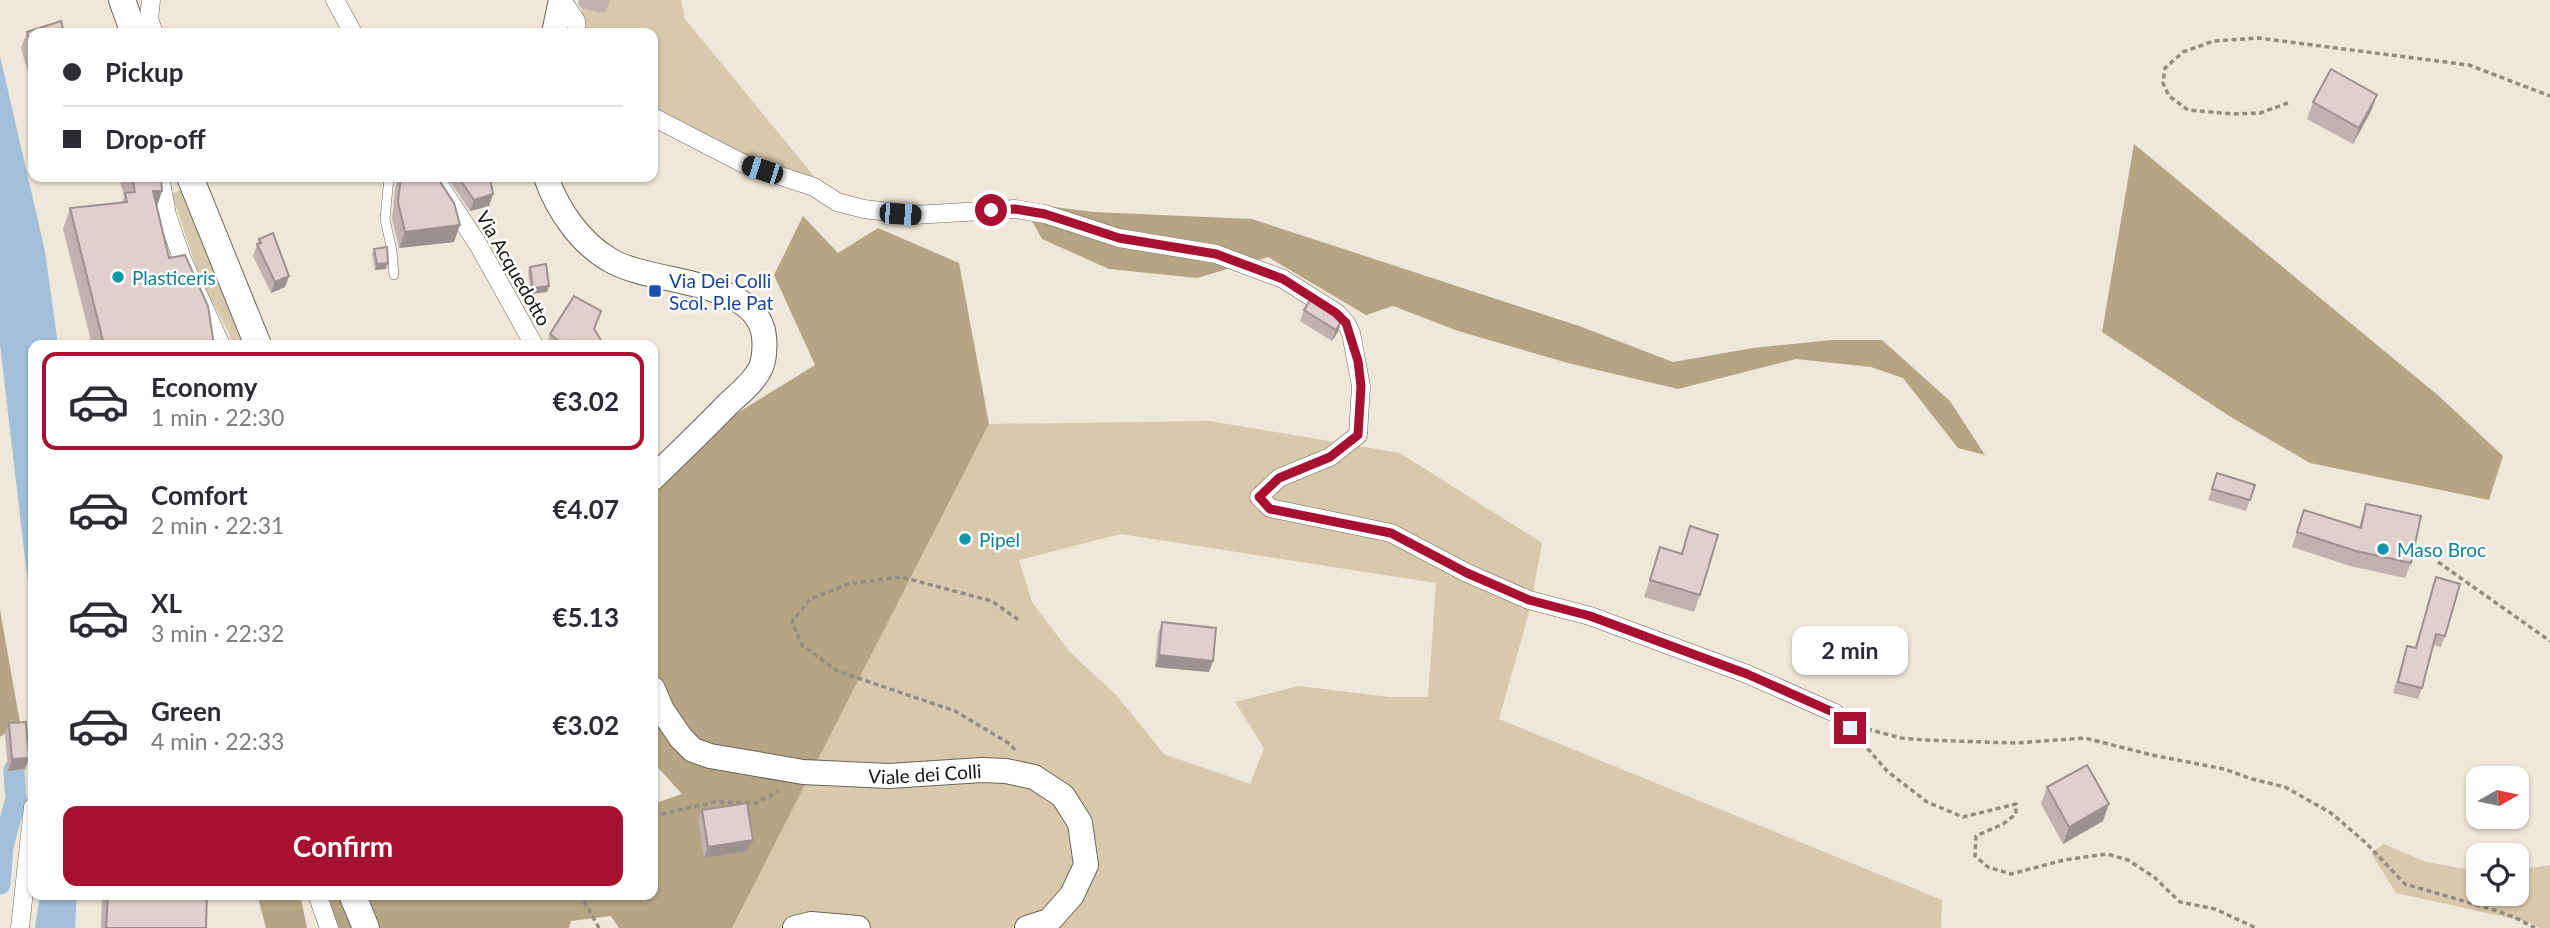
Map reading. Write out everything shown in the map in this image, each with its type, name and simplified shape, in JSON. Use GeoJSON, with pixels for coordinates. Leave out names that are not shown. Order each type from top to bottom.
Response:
{"type":"FeatureCollection","features":[{"type":"Feature","properties":{"kind":"main road"},"geometry":{"type":"LineString","coordinates":[[122,0],[132,28]]}},
{"type":"Feature","properties":{"kind":"main road"},"geometry":{"type":"LineString","coordinates":[[555,28],[562,0]]}},
{"type":"Feature","properties":{"kind":"main road"},"geometry":{"type":"LineString","coordinates":[[192,182],[256,340]]}},
{"type":"Feature","properties":{"kind":"main road"},"geometry":{"type":"LineString","coordinates":[[548,182],[571,225],[591,246],[610,260],[635,271],[723,292],[740,299],[755,313],[764,331],[765,350],[761,369],[658,473]]}},
{"type":"Feature","properties":{"kind":"main road","name":"Viale dei Colli"},"geometry":{"type":"LineString","coordinates":[[658,701],[681,738],[693,750],[710,756],[803,772],[889,775],[982,770],[1006,771],[1034,777],[1063,796],[1080,823],[1086,865],[1072,895],[1049,921],[1027,928]]}},
{"type":"Feature","properties":{"kind":"main road"},"geometry":{"type":"LineString","coordinates":[[354,900],[366,928]]}},
{"type":"Feature","properties":{"kind":"main road"},"geometry":{"type":"LineString","coordinates":[[795,928],[811,924],[858,928]]}},
{"type":"Feature","properties":{"kind":"street"},"geometry":{"type":"LineString","coordinates":[[151,0],[149,19],[152,28]]}},
{"type":"Feature","properties":{"kind":"street"},"geometry":{"type":"LineString","coordinates":[[334,0],[350,28]]}},
{"type":"Feature","properties":{"kind":"street"},"geometry":{"type":"LineString","coordinates":[[562,0],[576,21],[577,28]]}},
{"type":"Feature","properties":{"kind":"street"},"geometry":{"type":"LineString","coordinates":[[658,120],[744,164],[814,187],[837,202],[864,209],[914,215],[1015,209],[1045,214],[1119,238],[1216,254],[1283,279],[1336,313],[1346,323],[1358,361],[1360,400],[1358,435],[1330,457],[1279,478],[1259,497],[1270,509],[1391,533],[1467,573],[1529,600],[1590,616],[1747,674],[1835,713],[1850,728]]}},
{"type":"Feature","properties":{"kind":"street"},"geometry":{"type":"LineString","coordinates":[[161,182],[167,215],[182,259],[219,340]]}},
{"type":"Feature","properties":{"kind":"street","name":"Via Acquedotto"},"geometry":{"type":"LineString","coordinates":[[437,182],[479,246],[531,340]]}},
{"type":"Feature","properties":{"kind":"street"},"geometry":{"type":"LineString","coordinates":[[20,928],[28,854]]}},
{"type":"Feature","properties":{"kind":"street"},"geometry":{"type":"LineString","coordinates":[[319,900],[329,928]]}},
{"type":"Feature","properties":{"kind":"lane"},"geometry":{"type":"LineString","coordinates":[[389,182],[385,219],[394,275]]}},
{"type":"Feature","properties":{"kind":"path"},"geometry":{"type":"LineString","coordinates":[[2288,103],[2260,113],[2188,110],[2169,96],[2163,83],[2165,68],[2183,52],[2214,41],[2258,38],[2469,65],[2550,96]]}},
{"type":"Feature","properties":{"kind":"path"},"geometry":{"type":"LineString","coordinates":[[2438,562],[2550,641]]}},
{"type":"Feature","properties":{"kind":"path"},"geometry":{"type":"LineString","coordinates":[[1020,621],[992,601],[901,577],[848,584],[810,599],[792,622],[802,645],[837,671],[955,711],[1010,744],[1034,777]]}},
{"type":"Feature","properties":{"kind":"path"},"geometry":{"type":"LineString","coordinates":[[1835,713],[1852,724],[1901,738],[2015,743],[2085,738],[2224,769],[2285,787],[2331,813],[2366,843],[2405,884],[2491,909],[2535,928]]}},
{"type":"Feature","properties":{"kind":"path"},"geometry":{"type":"LineString","coordinates":[[1850,728],[1886,771],[1927,802],[1963,817],[2016,804],[2016,814],[2003,824],[1976,836],[1975,856],[1988,867],[2011,874],[2064,860],[2107,854],[2129,860],[2154,877],[2180,902],[2215,909],[2256,928]]}},
{"type":"Feature","properties":{"kind":"path"},"geometry":{"type":"LineString","coordinates":[[658,816],[715,802],[757,803],[792,785],[803,772]]}},
{"type":"Feature","properties":{"kind":"path"},"geometry":{"type":"LineString","coordinates":[[583,900],[599,928]]}},
{"type":"Feature","properties":{"kind":"shaded area"},"geometry":{"type":"Polygon","coordinates":[[[607,0],[681,0],[685,19],[814,176],[798,177],[756,165],[658,115],[658,28],[582,28],[582,9],[607,0]]]}},
{"type":"Feature","properties":{"kind":"shaded area"},"geometry":{"type":"Polygon","coordinates":[[[2134,144],[2440,397],[2503,456],[2489,500],[2310,463],[2229,416],[2102,332],[2134,144]]]}},
{"type":"Feature","properties":{"kind":"shaded area"},"geometry":{"type":"Polygon","coordinates":[[[180,190],[242,340],[231,340],[200,279],[172,194],[180,190]]]}},
{"type":"Feature","properties":{"kind":"shaded area"},"geometry":{"type":"Polygon","coordinates":[[[1022,203],[1094,212],[1252,219],[1579,326],[1673,362],[1753,348],[1832,340],[1882,340],[1950,401],[1985,455],[1958,448],[1903,378],[1871,367],[1796,359],[1678,389],[1568,363],[1458,331],[1393,306],[1366,315],[1268,257],[1197,278],[1109,269],[1042,239],[1022,203]]]}},
{"type":"Feature","properties":{"kind":"shaded area"},"geometry":{"type":"Polygon","coordinates":[[[803,216],[838,253],[878,228],[959,263],[989,424],[732,928],[619,928],[611,916],[571,921],[569,928],[378,928],[367,900],[658,900],[658,802],[682,794],[658,768],[658,462],[815,365],[774,275],[803,216]]]}},
{"type":"Feature","properties":{"kind":"shaded area"},"geometry":{"type":"Polygon","coordinates":[[[1210,421],[1400,453],[1542,543],[1530,609],[1499,719],[1942,900],[1941,928],[732,928],[989,424],[1210,421]],[[1121,534],[1019,560],[1032,602],[1069,651],[1117,696],[1164,754],[1250,784],[1264,748],[1235,702],[1299,686],[1390,697],[1428,697],[1436,583],[1121,534]]]}},
{"type":"Feature","properties":{"kind":"shaded area"},"geometry":{"type":"Polygon","coordinates":[[[0,610],[20,723],[0,737],[0,610]]]}},
{"type":"Feature","properties":{"kind":"shaded area"},"geometry":{"type":"Polygon","coordinates":[[[2384,844],[2426,862],[2466,869],[2466,906],[2529,906],[2529,868],[2550,865],[2550,928],[2540,928],[2528,922],[2396,893],[2371,853],[2384,844]]]}},
{"type":"Feature","properties":{"kind":"shaded area"},"geometry":{"type":"Polygon","coordinates":[[[259,900],[301,900],[307,928],[266,928],[259,900]]]}},
{"type":"Feature","properties":{"kind":"shaded area"},"geometry":{"type":"Polygon","coordinates":[[[326,900],[342,900],[354,928],[335,928],[326,900]]]}},
{"type":"Feature","properties":{"kind":"water"},"geometry":{"type":"Polygon","coordinates":[[[0,56],[45,251],[57,340],[28,340],[28,584],[0,344],[0,56]]]}},
{"type":"Feature","properties":{"kind":"water"},"geometry":{"type":"Polygon","coordinates":[[[39,900],[77,900],[75,928],[35,928],[39,900]]]}},
{"type":"Feature","properties":{"kind":"building"},"geometry":{"type":"Polygon","coordinates":[[[61,21],[63,28],[39,28],[61,21]]]}},
{"type":"Feature","properties":{"kind":"building"},"geometry":{"type":"Polygon","coordinates":[[[2331,69],[2377,95],[2359,128],[2313,102],[2331,69]]]}},
{"type":"Feature","properties":{"kind":"building","name":"Plasticeris"},"geometry":{"type":"Polygon","coordinates":[[[133,182],[161,182],[162,191],[153,191],[169,258],[185,255],[208,306],[213,340],[103,340],[70,208],[127,202],[125,193],[135,192],[133,182]]]}},
{"type":"Feature","properties":{"kind":"building"},"geometry":{"type":"Polygon","coordinates":[[[400,182],[440,182],[454,203],[460,225],[405,232],[398,202],[400,182]]]}},
{"type":"Feature","properties":{"kind":"building"},"geometry":{"type":"Polygon","coordinates":[[[461,182],[491,182],[493,194],[474,200],[461,182]]]}},
{"type":"Feature","properties":{"kind":"building"},"geometry":{"type":"Polygon","coordinates":[[[273,233],[289,276],[275,282],[257,244],[261,243],[259,239],[273,233]]]}},
{"type":"Feature","properties":{"kind":"building"},"geometry":{"type":"Polygon","coordinates":[[[387,247],[388,263],[377,264],[374,249],[387,247]]]}},
{"type":"Feature","properties":{"kind":"building"},"geometry":{"type":"Polygon","coordinates":[[[546,264],[549,286],[533,288],[530,267],[546,264]]]}},
{"type":"Feature","properties":{"kind":"building"},"geometry":{"type":"Polygon","coordinates":[[[574,296],[601,311],[594,329],[601,340],[558,340],[550,334],[574,296]]]}},
{"type":"Feature","properties":{"kind":"building"},"geometry":{"type":"Polygon","coordinates":[[[1312,297],[1334,311],[1342,320],[1336,330],[1304,310],[1312,297]]]}},
{"type":"Feature","properties":{"kind":"building"},"geometry":{"type":"Polygon","coordinates":[[[2217,473],[2255,485],[2250,500],[2212,489],[2217,473]]]}},
{"type":"Feature","properties":{"kind":"building"},"geometry":{"type":"Polygon","coordinates":[[[2366,504],[2421,516],[2411,563],[2356,551],[2297,532],[2304,510],[2361,528],[2366,504]]]}},
{"type":"Feature","properties":{"kind":"building"},"geometry":{"type":"Polygon","coordinates":[[[1690,526],[1718,535],[1700,595],[1650,580],[1660,547],[1682,554],[1690,526]]]}},
{"type":"Feature","properties":{"kind":"building"},"geometry":{"type":"Polygon","coordinates":[[[2436,577],[2460,584],[2445,636],[2436,634],[2422,688],[2398,682],[2407,646],[2416,648],[2436,577]]]}},
{"type":"Feature","properties":{"kind":"building"},"geometry":{"type":"Polygon","coordinates":[[[1162,622],[1216,628],[1213,661],[1159,655],[1162,622]]]}},
{"type":"Feature","properties":{"kind":"building"},"geometry":{"type":"Polygon","coordinates":[[[26,722],[28,758],[12,759],[9,723],[26,722]]]}},
{"type":"Feature","properties":{"kind":"building"},"geometry":{"type":"Polygon","coordinates":[[[2087,765],[2109,804],[2069,827],[2047,787],[2087,765]]]}},
{"type":"Feature","properties":{"kind":"building"},"geometry":{"type":"Polygon","coordinates":[[[747,803],[753,840],[708,847],[702,810],[747,803]]]}},
{"type":"Feature","properties":{"kind":"building"},"geometry":{"type":"Polygon","coordinates":[[[108,900],[207,900],[206,928],[106,928],[108,900]]]}},
{"type":"Feature","properties":{"kind":"waterway"},"geometry":{"type":"LineString","coordinates":[[14,770],[15,790]]}},
{"type":"Feature","properties":{"kind":"waterway"},"geometry":{"type":"LineString","coordinates":[[0,884],[3,847],[16,798]]}},
{"type":"Feature","properties":{"kind":"place","name":"Plasticeris"},"geometry":{"type":"Point","coordinates":[118,277]}},
{"type":"Feature","properties":{"kind":"place","name":"Via Dei Colli Scol. P.le Pat"},"geometry":{"type":"Point","coordinates":[655,291]}},
{"type":"Feature","properties":{"kind":"place","name":"Pipel"},"geometry":{"type":"Point","coordinates":[965,539]}},
{"type":"Feature","properties":{"kind":"place","name":"Maso Broc"},"geometry":{"type":"Point","coordinates":[2383,549]}},
{"type":"Feature","properties":{"kind":"route"},"geometry":{"type":"LineString","coordinates":[[991,210],[1015,209],[1045,214],[1119,238],[1216,254],[1283,279],[1336,313],[1346,323],[1358,361],[1361,386],[1358,435],[1330,457],[1279,478],[1259,497],[1270,509],[1391,533],[1467,573],[1529,600],[1590,616],[1747,674],[1835,713],[1850,728]]}}]}
